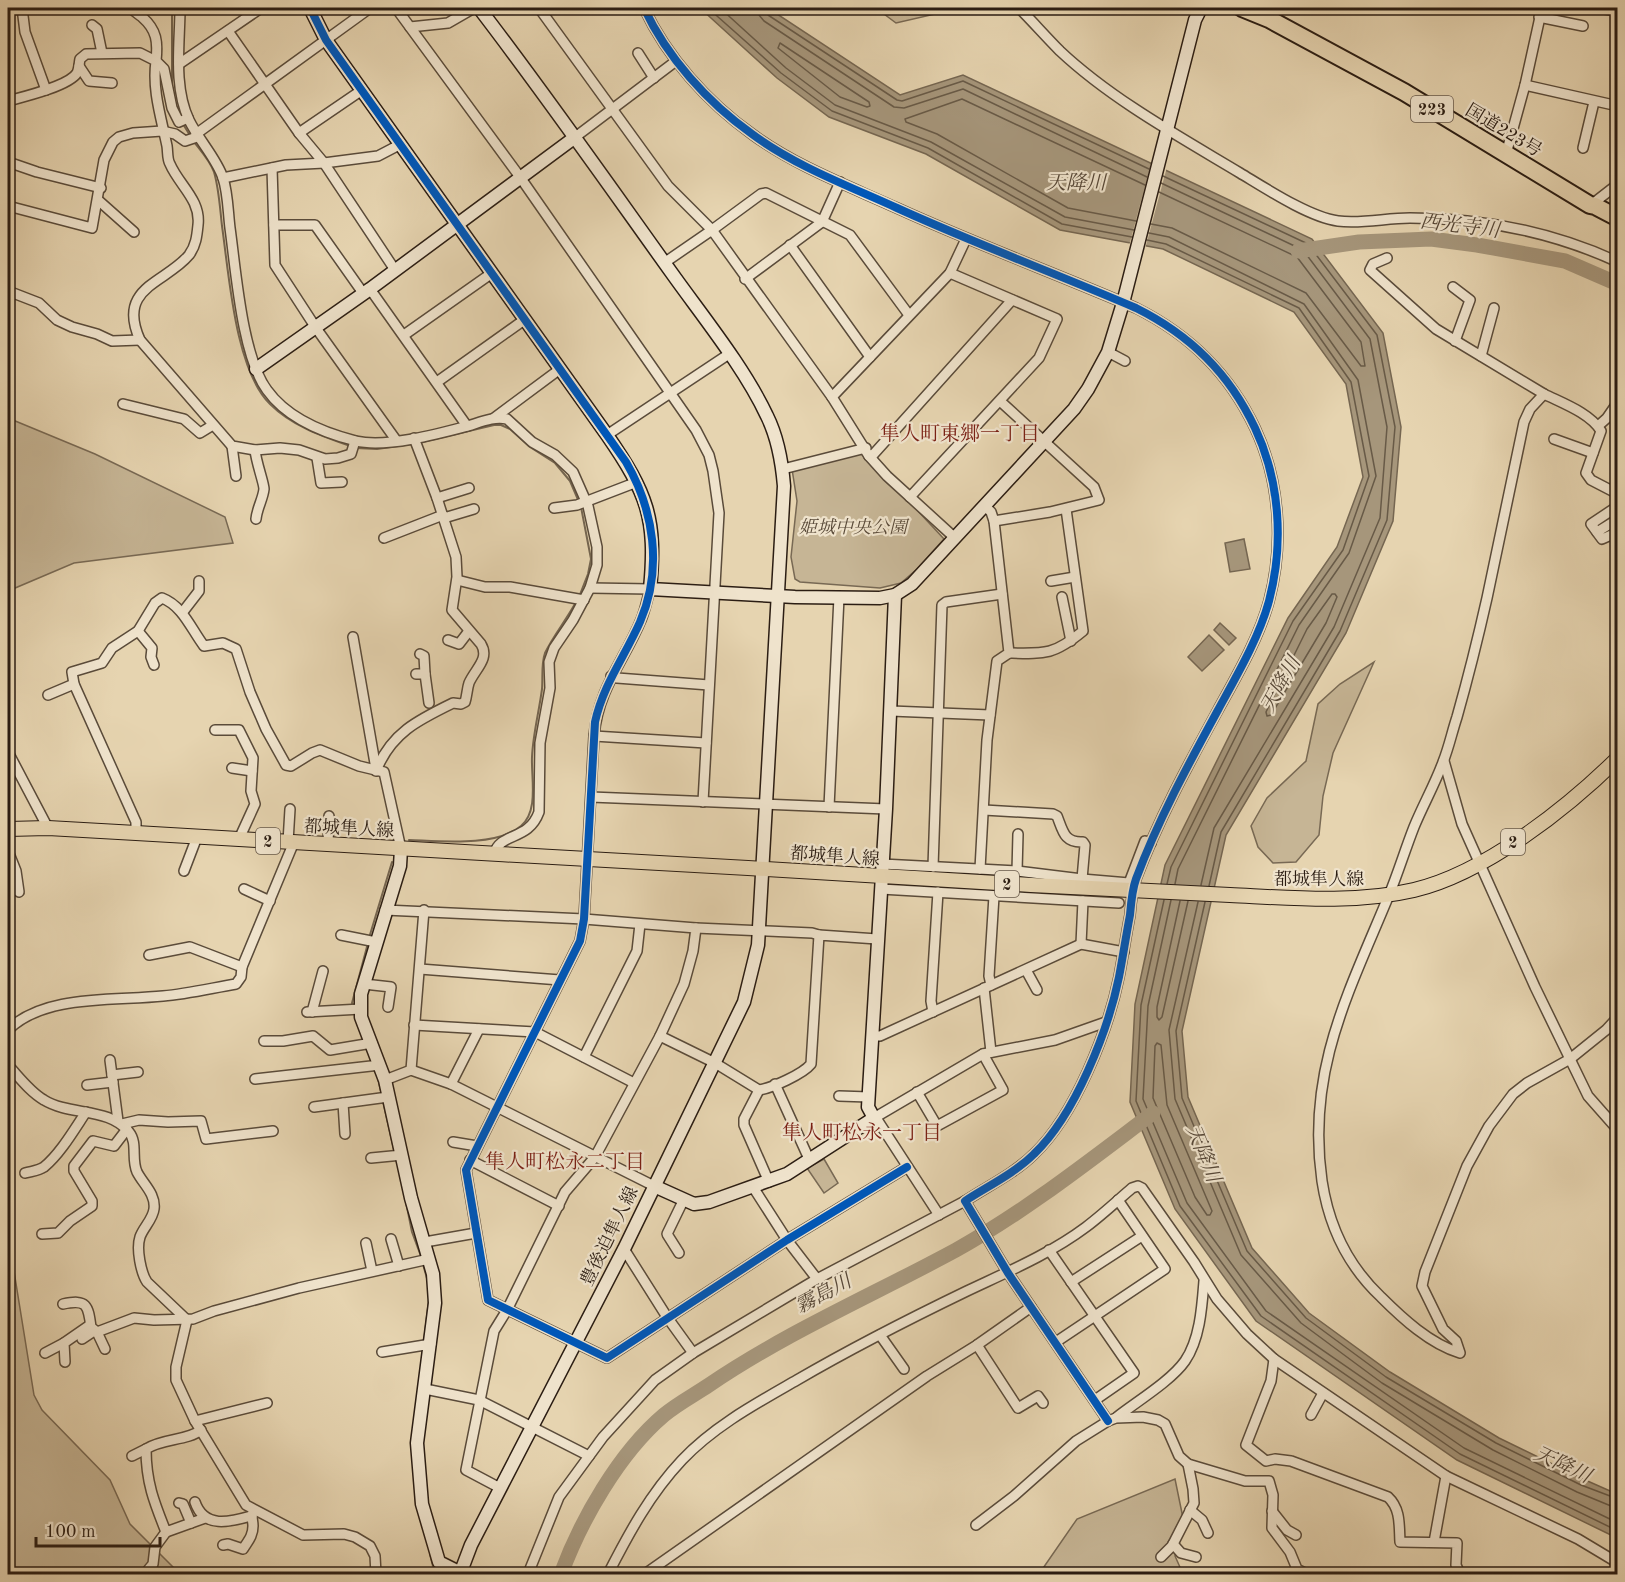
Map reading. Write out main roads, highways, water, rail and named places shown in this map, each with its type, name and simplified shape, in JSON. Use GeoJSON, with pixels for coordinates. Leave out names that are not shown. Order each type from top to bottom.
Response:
{"type":"FeatureCollection","features":[{"type":"Feature","properties":{"kind":"highway","name":"国道223号"},"geometry":{"type":"LineString","coordinates":[[1242,8],[1268,13],[1590,205],[1617,218]]}},
{"type":"Feature","properties":{"kind":"main road","name":"都城隼人線"},"geometry":{"type":"LineString","coordinates":[[8,829],[48,828],[762,868],[882,877],[1310,899],[1387,895],[1432,885],[1479,864],[1560,809],[1617,758]]}},
{"type":"Feature","properties":{"kind":"water","name":"天降川"},"geometry":{"type":"Polygon","coordinates":[[[700,8],[768,8],[900,95],[963,75],[1312,239],[1383,333],[1401,427],[1393,521],[1346,633],[1226,835],[1182,1031],[1188,1097],[1252,1248],[1309,1313],[1390,1372],[1499,1438],[1617,1494],[1617,1538],[1457,1460],[1256,1321],[1175,1209],[1130,1102],[1135,1004],[1165,865],[1288,618],[1337,547],[1363,477],[1346,384],[1294,312],[1163,249],[1060,230],[926,154],[829,117],[777,78],[700,8]]]}},
{"type":"Feature","properties":{"kind":"water"},"geometry":{"type":"Polygon","coordinates":[[[1244,539],[1250,569],[1230,572],[1225,543],[1244,539]]]}},
{"type":"Feature","properties":{"kind":"water"},"geometry":{"type":"Polygon","coordinates":[[[1220,623],[1236,638],[1229,645],[1214,630],[1220,623]]]}},
{"type":"Feature","properties":{"kind":"water"},"geometry":{"type":"Polygon","coordinates":[[[1209,635],[1224,650],[1202,671],[1188,657],[1209,635]]]}},
{"type":"Feature","properties":{"kind":"waterway"},"geometry":{"type":"LineString","coordinates":[[172,8],[172,90]]}},
{"type":"Feature","properties":{"kind":"waterway"},"geometry":{"type":"LineString","coordinates":[[183,124],[191,137]]}},
{"type":"Feature","properties":{"kind":"waterway"},"geometry":{"type":"LineString","coordinates":[[194,142],[210,164],[216,179],[236,320],[241,345],[258,389],[270,404],[288,418],[308,430],[350,446]]}},
{"type":"Feature","properties":{"kind":"waterway","name":"西光寺川"},"geometry":{"type":"LineString","coordinates":[[1298,251],[1359,242],[1431,239],[1565,261],[1618,284]]}},
{"type":"Feature","properties":{"kind":"waterway"},"geometry":{"type":"LineString","coordinates":[[418,443],[501,425],[510,429],[530,447],[555,463],[570,481],[579,502]]}},
{"type":"Feature","properties":{"kind":"waterway"},"geometry":{"type":"LineString","coordinates":[[356,448],[377,449],[412,444]]}},
{"type":"Feature","properties":{"kind":"waterway"},"geometry":{"type":"LineString","coordinates":[[579,597],[591,559],[581,507]]}},
{"type":"Feature","properties":{"kind":"waterway"},"geometry":{"type":"LineString","coordinates":[[409,840],[451,842],[483,840],[510,833],[527,820],[533,794],[533,748],[542,689],[544,657],[576,602]]}},
{"type":"Feature","properties":{"kind":"waterway"},"geometry":{"type":"LineString","coordinates":[[369,938],[392,862]]}},
{"type":"Feature","properties":{"kind":"waterway"},"geometry":{"type":"LineString","coordinates":[[353,1007],[352,1003],[368,943]]}},
{"type":"Feature","properties":{"kind":"waterway"},"geometry":{"type":"LineString","coordinates":[[378,1078],[382,1096]]}},
{"type":"Feature","properties":{"kind":"waterway"},"geometry":{"type":"LineString","coordinates":[[383,1101],[395,1154]]}},
{"type":"Feature","properties":{"kind":"waterway","name":"霧島川"},"geometry":{"type":"LineString","coordinates":[[561,1574],[579,1532],[603,1488],[632,1448],[669,1411],[769,1348],[982,1235],[1057,1185],[1153,1113]]}},
{"type":"Feature","properties":{"kind":"waterway"},"geometry":{"type":"LineString","coordinates":[[404,1192],[412,1232],[422,1259]]}},
{"type":"Feature","properties":{"kind":"waterway"},"geometry":{"type":"LineString","coordinates":[[423,1264],[428,1282]]}},
{"type":"Feature","properties":{"kind":"waterway"},"geometry":{"type":"LineString","coordinates":[[424,1341],[429,1299]]}},
{"type":"Feature","properties":{"kind":"waterway"},"geometry":{"type":"LineString","coordinates":[[413,1460],[416,1505]]}},
{"type":"Feature","properties":{"kind":"waterway"},"geometry":{"type":"LineString","coordinates":[[430,1554],[435,1574]]}},
{"type":"Feature","properties":{"kind":"district","name":"隼人町東郷一丁目"},"geometry":{"type":"Point","coordinates":[960,433]}},
{"type":"Feature","properties":{"kind":"district","name":"隼人町松永一丁目"},"geometry":{"type":"Point","coordinates":[862,1132]}},
{"type":"Feature","properties":{"kind":"district","name":"隼人町松永二丁目"},"geometry":{"type":"Point","coordinates":[565,1161]}},
{"type":"Feature","properties":{"kind":"park label","name":"姫城中央公園"},"geometry":{"type":"Point","coordinates":[853,527]}}]}
